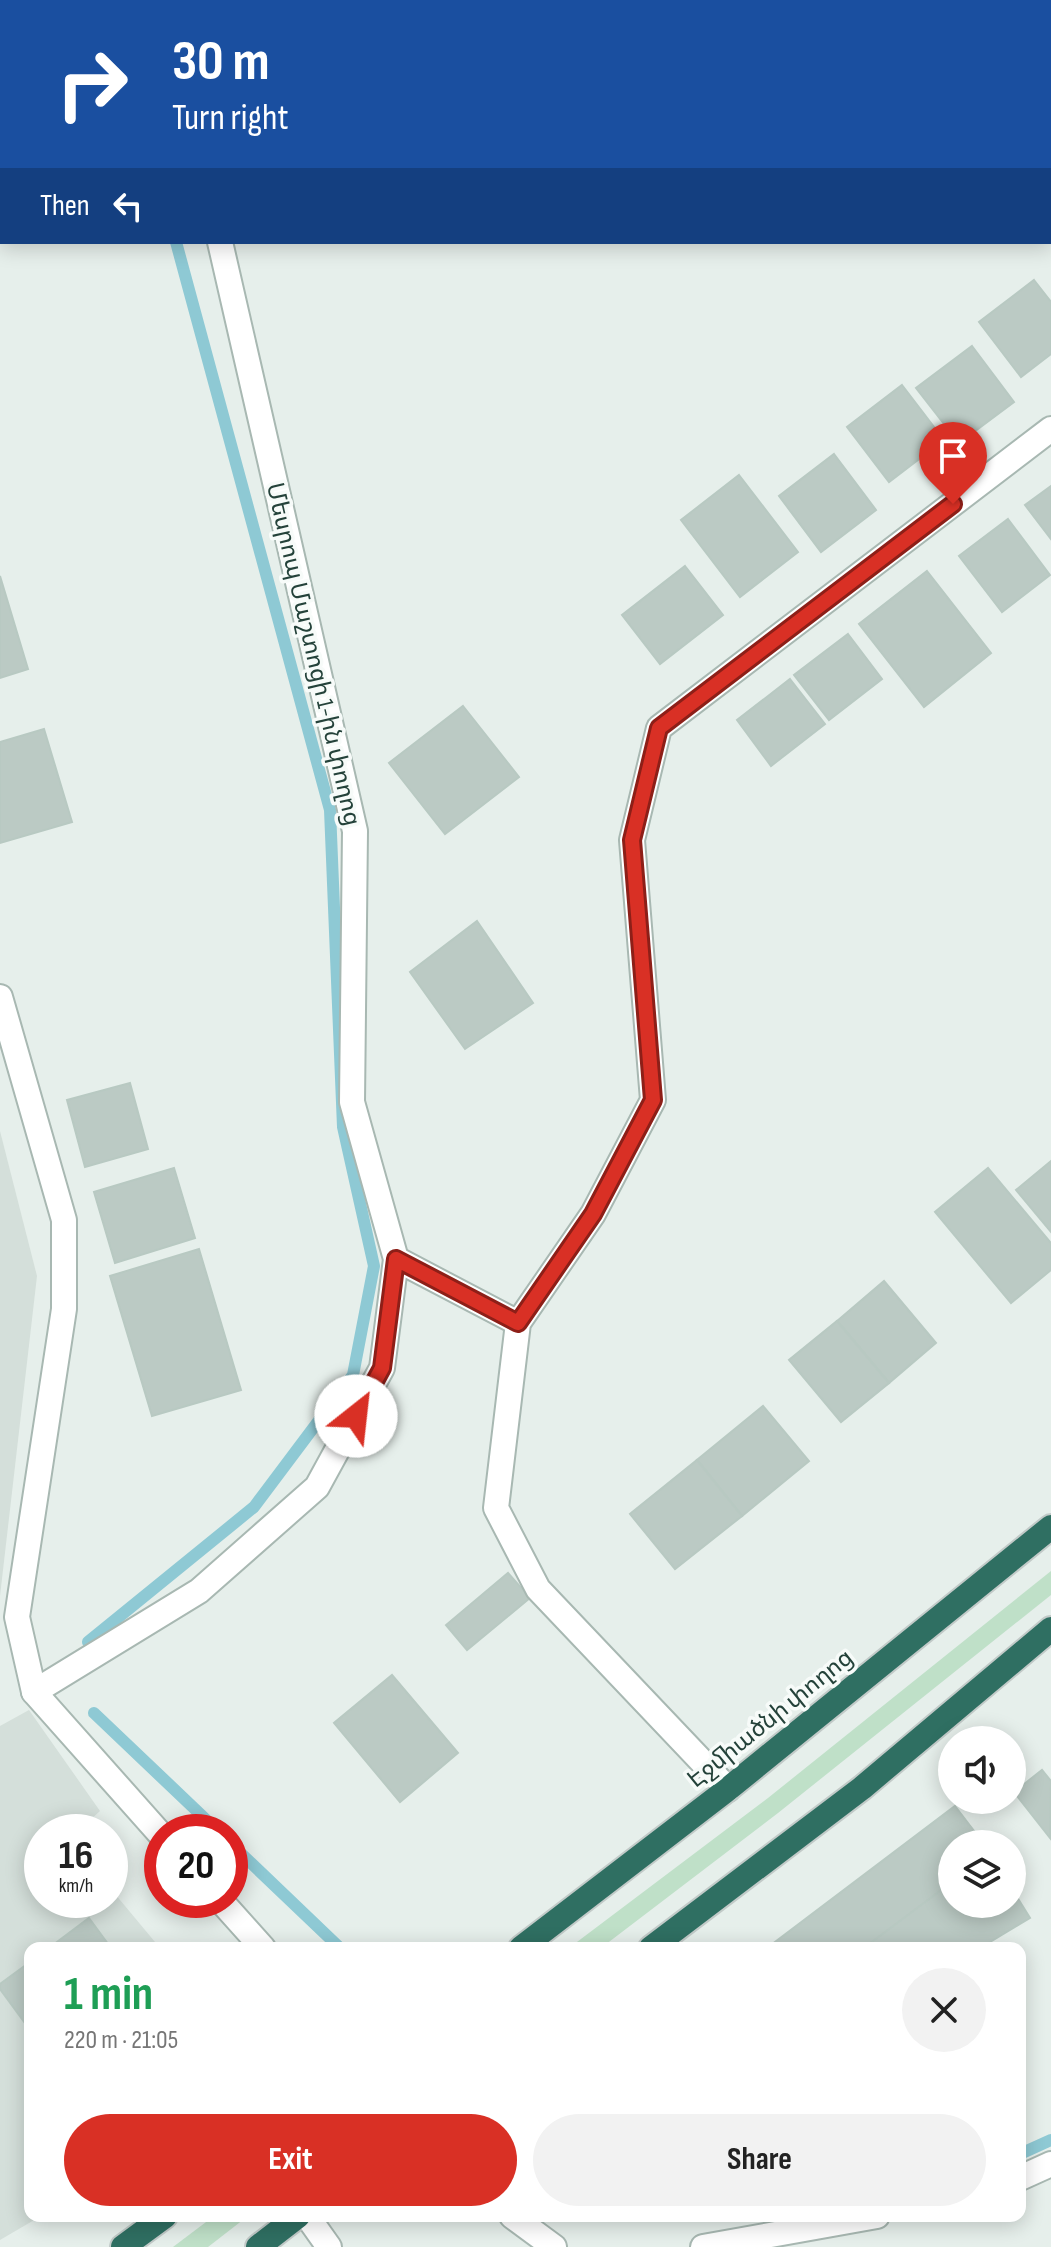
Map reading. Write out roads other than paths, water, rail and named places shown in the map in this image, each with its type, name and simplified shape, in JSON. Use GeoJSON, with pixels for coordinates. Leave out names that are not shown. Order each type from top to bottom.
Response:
{"type":"FeatureCollection","features":[{"type":"Feature","properties":{"kind":"highway","name":"Էջմիածնի փողոց"},"geometry":{"type":"LineString","coordinates":[[529,1942],[728,1789],[1051,1527]]}},
{"type":"Feature","properties":{"kind":"highway"},"geometry":{"type":"LineString","coordinates":[[659,1942],[862,1788],[1051,1629]]}},
{"type":"Feature","properties":{"kind":"highway"},"geometry":{"type":"LineString","coordinates":[[123,2247],[157,2222]]}},
{"type":"Feature","properties":{"kind":"highway"},"geometry":{"type":"LineString","coordinates":[[258,2247],[290,2222]]}},
{"type":"Feature","properties":{"kind":"street","name":"Մեսրոպ Մաշտոցի 1-ին փողոց"},"geometry":{"type":"LineString","coordinates":[[220,244],[355,831],[352,1102],[396,1259]]}},
{"type":"Feature","properties":{"kind":"street"},"geometry":{"type":"LineString","coordinates":[[728,1789],[538,1589],[496,1508],[518,1323],[593,1214],[653,1100],[632,840],[659,728],[1051,429]]}},
{"type":"Feature","properties":{"kind":"street"},"geometry":{"type":"LineString","coordinates":[[0,997],[64,1220],[64,1309],[17,1617],[34,1692],[144,1816]]}},
{"type":"Feature","properties":{"kind":"street"},"geometry":{"type":"LineString","coordinates":[[34,1692],[199,1591],[317,1487],[382,1368],[396,1259],[518,1323]]}},
{"type":"Feature","properties":{"kind":"street"},"geometry":{"type":"LineString","coordinates":[[236,1918],[258,1942]]}},
{"type":"Feature","properties":{"kind":"street"},"geometry":{"type":"LineString","coordinates":[[1026,2175],[1051,2164]]}},
{"type":"Feature","properties":{"kind":"street"},"geometry":{"type":"LineString","coordinates":[[311,2222],[329,2247]]}},
{"type":"Feature","properties":{"kind":"street"},"geometry":{"type":"LineString","coordinates":[[520,2222],[554,2247]]}},
{"type":"Feature","properties":{"kind":"street"},"geometry":{"type":"LineString","coordinates":[[703,2247],[843,2222]]}},
{"type":"Feature","properties":{"kind":"waterway"},"geometry":{"type":"LineString","coordinates":[[88,1642],[254,1507],[353,1375],[374,1266],[343,1127],[330,810],[177,244]]}},
{"type":"Feature","properties":{"kind":"waterway"},"geometry":{"type":"LineString","coordinates":[[94,1713],[200,1814]]}},
{"type":"Feature","properties":{"kind":"waterway"},"geometry":{"type":"LineString","coordinates":[[248,1860],[334,1942]]}},
{"type":"Feature","properties":{"kind":"waterway"},"geometry":{"type":"LineString","coordinates":[[1026,2151],[1051,2140]]}}]}
